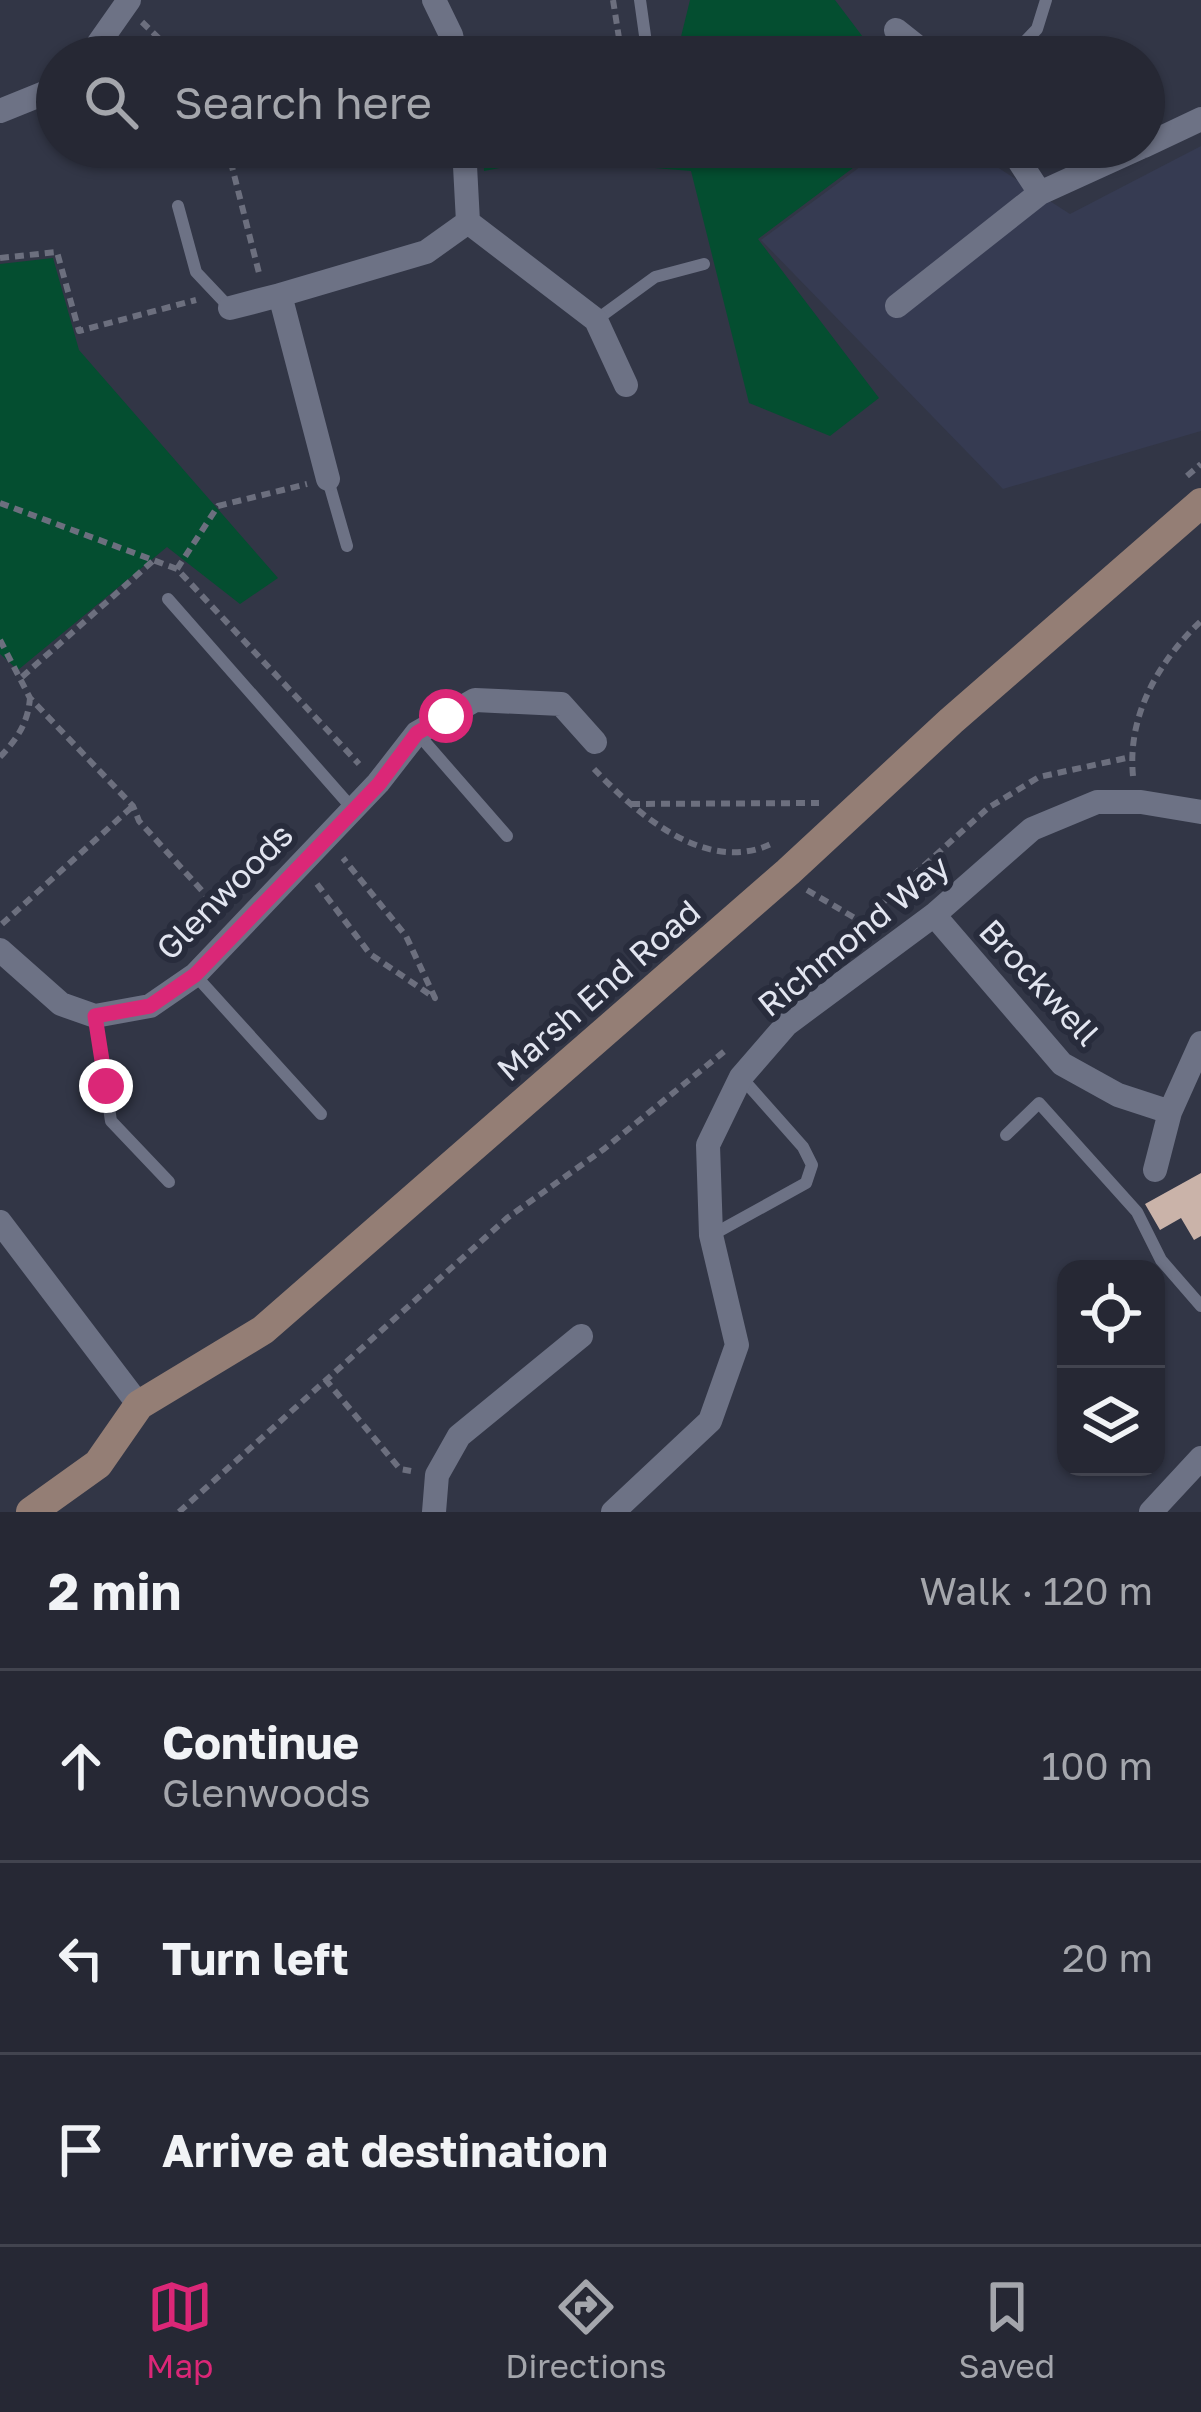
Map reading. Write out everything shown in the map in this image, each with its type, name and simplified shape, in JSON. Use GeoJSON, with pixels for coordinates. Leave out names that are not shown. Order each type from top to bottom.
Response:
{"type":"FeatureCollection","features":[{"type":"Feature","properties":{"kind":"street"},"geometry":{"type":"LineString","coordinates":[[434,0],[451,36]]}},
{"type":"Feature","properties":{"kind":"street"},"geometry":{"type":"LineString","coordinates":[[104,36],[127,4]]}},
{"type":"Feature","properties":{"kind":"street"},"geometry":{"type":"LineString","coordinates":[[896,30],[904,36]]}},
{"type":"Feature","properties":{"kind":"street"},"geometry":{"type":"LineString","coordinates":[[0,111],[36,96]]}},
{"type":"Feature","properties":{"kind":"street"},"geometry":{"type":"LineString","coordinates":[[1165,135],[1201,119]]}},
{"type":"Feature","properties":{"kind":"street"},"geometry":{"type":"LineString","coordinates":[[465,168],[468,222],[596,320],[626,385]]}},
{"type":"Feature","properties":{"kind":"street"},"geometry":{"type":"LineString","coordinates":[[1023,168],[1040,194]]}},
{"type":"Feature","properties":{"kind":"street"},"geometry":{"type":"LineString","coordinates":[[897,306],[1040,194],[1095,168]]}},
{"type":"Feature","properties":{"kind":"street"},"geometry":{"type":"LineString","coordinates":[[224,301],[273,297],[426,252],[468,222]]}},
{"type":"Feature","properties":{"kind":"street"},"geometry":{"type":"LineString","coordinates":[[273,297],[328,479]]}},
{"type":"Feature","properties":{"kind":"street","name":"Marsh End Road"},"geometry":{"type":"LineString","coordinates":[[31,1512],[98,1464],[139,1406],[263,1330],[788,872],[1193,490]]}},
{"type":"Feature","properties":{"kind":"street","name":"Glenwoods"},"geometry":{"type":"LineString","coordinates":[[95,1016],[150,1006],[195,975],[379,784],[417,733],[475,700],[561,704],[595,742]]}},
{"type":"Feature","properties":{"kind":"street","name":"Richmond Way"},"geometry":{"type":"LineString","coordinates":[[613,1512],[710,1421],[737,1345],[711,1235],[708,1145],[741,1077],[787,1024],[934,915],[1032,829],[1097,802],[1141,802],[1201,812]]}},
{"type":"Feature","properties":{"kind":"street","name":"Brockwell"},"geometry":{"type":"LineString","coordinates":[[934,915],[1062,1064],[1118,1095],[1170,1112]]}},
{"type":"Feature","properties":{"kind":"street"},"geometry":{"type":"LineString","coordinates":[[0,950],[61,1004],[95,1016]]}},
{"type":"Feature","properties":{"kind":"street"},"geometry":{"type":"LineString","coordinates":[[1155,1170],[1170,1112],[1201,1043]]}},
{"type":"Feature","properties":{"kind":"street"},"geometry":{"type":"LineString","coordinates":[[0,1222],[139,1406]]}},
{"type":"Feature","properties":{"kind":"street"},"geometry":{"type":"LineString","coordinates":[[434,1512],[437,1475],[459,1436],[581,1336]]}},
{"type":"Feature","properties":{"kind":"street"},"geometry":{"type":"LineString","coordinates":[[1151,1512],[1201,1458]]}},
{"type":"Feature","properties":{"kind":"lane"},"geometry":{"type":"LineString","coordinates":[[640,0],[644,36]]}},
{"type":"Feature","properties":{"kind":"lane"},"geometry":{"type":"LineString","coordinates":[[1030,36],[1046,0]]}},
{"type":"Feature","properties":{"kind":"lane"},"geometry":{"type":"LineString","coordinates":[[178,206],[196,272],[224,301]]}},
{"type":"Feature","properties":{"kind":"lane"},"geometry":{"type":"LineString","coordinates":[[596,320],[655,278],[704,264]]}},
{"type":"Feature","properties":{"kind":"lane"},"geometry":{"type":"LineString","coordinates":[[328,479],[347,546]]}},
{"type":"Feature","properties":{"kind":"lane"},"geometry":{"type":"LineString","coordinates":[[167,599],[352,808]]}},
{"type":"Feature","properties":{"kind":"lane"},"geometry":{"type":"LineString","coordinates":[[417,733],[507,836]]}},
{"type":"Feature","properties":{"kind":"lane"},"geometry":{"type":"LineString","coordinates":[[195,975],[321,1114]]}},
{"type":"Feature","properties":{"kind":"lane"},"geometry":{"type":"LineString","coordinates":[[95,1016],[111,1121],[169,1182]]}},
{"type":"Feature","properties":{"kind":"lane"},"geometry":{"type":"LineString","coordinates":[[711,1235],[806,1183],[812,1166],[803,1147],[741,1077]]}},
{"type":"Feature","properties":{"kind":"lane"},"geometry":{"type":"LineString","coordinates":[[1006,1135],[1039,1103],[1137,1212],[1161,1260],[1201,1306]]}},
{"type":"Feature","properties":{"kind":"path"},"geometry":{"type":"LineString","coordinates":[[613,0],[619,36]]}},
{"type":"Feature","properties":{"kind":"path"},"geometry":{"type":"LineString","coordinates":[[127,4],[160,36]]}},
{"type":"Feature","properties":{"kind":"path"},"geometry":{"type":"LineString","coordinates":[[233,168],[273,297]]}},
{"type":"Feature","properties":{"kind":"path"},"geometry":{"type":"LineString","coordinates":[[0,258],[57,252],[79,331],[224,301]]}},
{"type":"Feature","properties":{"kind":"path"},"geometry":{"type":"LineString","coordinates":[[1193,490],[1201,464]]}},
{"type":"Feature","properties":{"kind":"path"},"geometry":{"type":"LineString","coordinates":[[177,569],[218,506],[328,479]]}},
{"type":"Feature","properties":{"kind":"path"},"geometry":{"type":"LineString","coordinates":[[21,678],[154,560]]}},
{"type":"Feature","properties":{"kind":"path"},"geometry":{"type":"LineString","coordinates":[[1141,802],[1131,757],[1152,680],[1172,648],[1201,621]]}},
{"type":"Feature","properties":{"kind":"path"},"geometry":{"type":"LineString","coordinates":[[0,640],[30,698],[133,806],[139,821],[237,931]]}},
{"type":"Feature","properties":{"kind":"path"},"geometry":{"type":"LineString","coordinates":[[0,757],[18,739],[30,698]]}},
{"type":"Feature","properties":{"kind":"path"},"geometry":{"type":"LineString","coordinates":[[595,742],[593,767],[628,804],[701,850],[757,851],[778,840]]}},
{"type":"Feature","properties":{"kind":"path"},"geometry":{"type":"LineString","coordinates":[[788,987],[988,808],[1039,777],[1131,757]]}},
{"type":"Feature","properties":{"kind":"path"},"geometry":{"type":"LineString","coordinates":[[805,815],[834,789]]}},
{"type":"Feature","properties":{"kind":"path"},"geometry":{"type":"LineString","coordinates":[[628,804],[819,803]]}},
{"type":"Feature","properties":{"kind":"path"},"geometry":{"type":"LineString","coordinates":[[0,926],[133,806]]}},
{"type":"Feature","properties":{"kind":"path"},"geometry":{"type":"LineString","coordinates":[[300,862],[370,954],[435,998],[406,937],[325,836]]}},
{"type":"Feature","properties":{"kind":"path"},"geometry":{"type":"LineString","coordinates":[[179,1512],[507,1218],[604,1149],[739,1037]]}},
{"type":"Feature","properties":{"kind":"path"},"geometry":{"type":"LineString","coordinates":[[325,1379],[400,1469],[437,1475]]}},
{"type":"Feature","properties":{"kind":"shaded area"},"geometry":{"type":"Polygon","coordinates":[[[1201,146],[1201,431],[1003,489],[761,240],[859,168],[999,168],[1070,214],[1201,146]]]}},
{"type":"Feature","properties":{"kind":"green space"},"geometry":{"type":"Polygon","coordinates":[[[690,0],[835,0],[862,36],[681,36],[690,0]]]}},
{"type":"Feature","properties":{"kind":"green space"},"geometry":{"type":"Polygon","coordinates":[[[655,168],[853,168],[758,239],[879,398],[830,436],[749,403],[691,171],[655,168]]]}},
{"type":"Feature","properties":{"kind":"green space"},"geometry":{"type":"Polygon","coordinates":[[[53,258],[79,350],[278,578],[240,604],[167,547],[18,670],[0,654],[0,264],[53,258]]]}},
{"type":"Feature","properties":{"kind":"building"},"geometry":{"type":"Polygon","coordinates":[[[1201,1173],[1201,1236],[1194,1240],[1181,1218],[1160,1230],[1145,1204],[1201,1173]]]}},
{"type":"Feature","properties":{"kind":"route"},"geometry":{"type":"LineString","coordinates":[[106,1086],[95,1016],[150,1006],[195,975],[379,784],[417,733],[446,716]]}}]}
